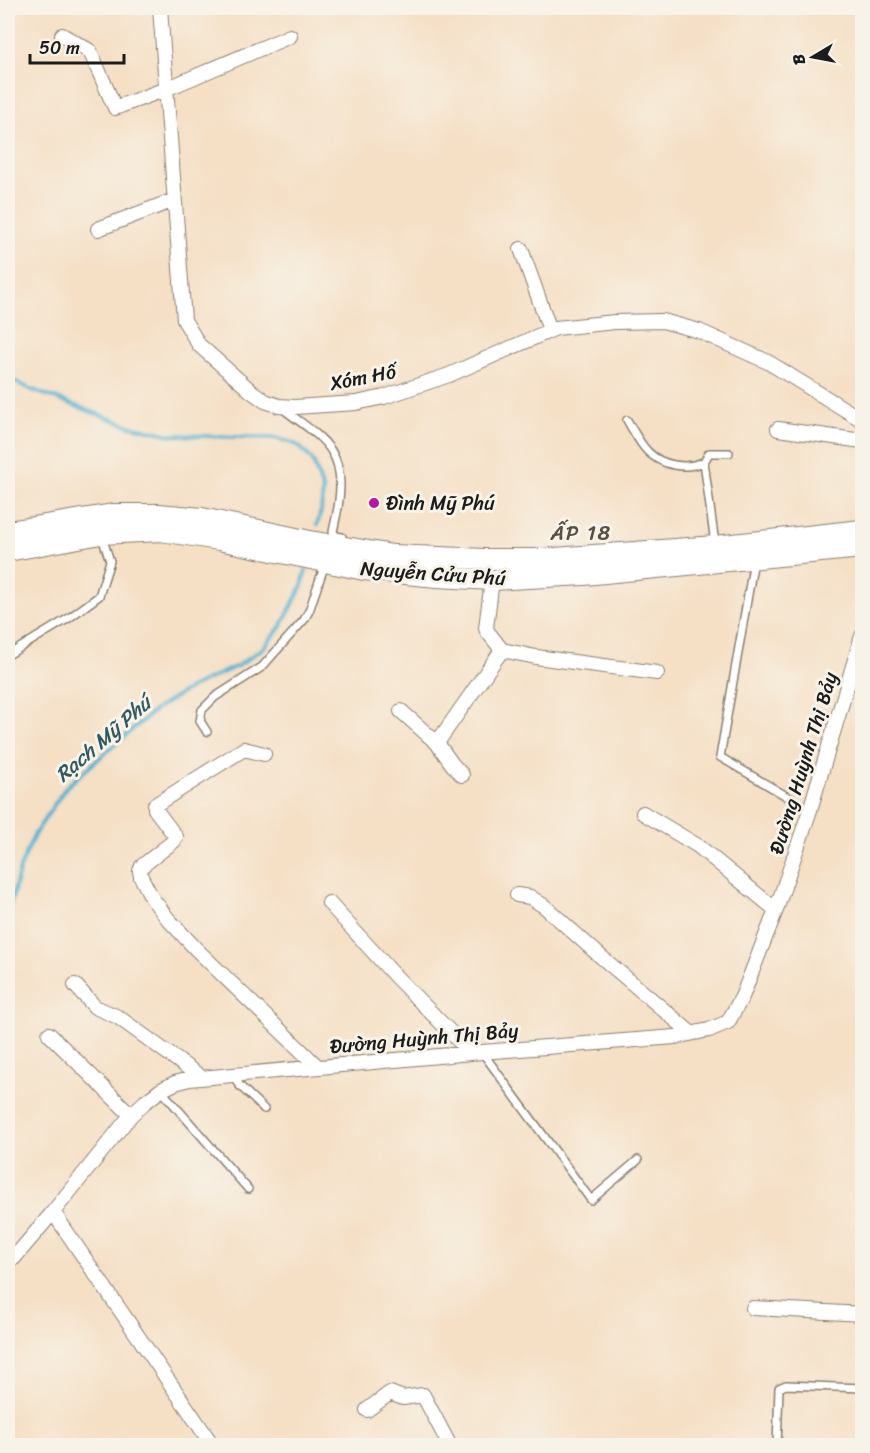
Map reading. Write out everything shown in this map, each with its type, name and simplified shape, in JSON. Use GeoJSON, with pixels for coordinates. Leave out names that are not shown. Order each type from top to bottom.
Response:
{"type":"FeatureCollection","features":[{"type":"Feature","properties":{"kind":"main road","name":"Nguyễn Cửu Phú"},"geometry":{"type":"LineString","coordinates":[[8,531],[113,514],[159,514],[202,518],[310,541],[485,559],[541,559],[716,546],[862,530]]}},
{"type":"Feature","properties":{"kind":"main road","name":"Nguyễn Cửu Phú"},"geometry":{"type":"LineString","coordinates":[[8,551],[101,534],[161,531],[219,540],[364,570],[437,577],[492,579],[584,575],[862,548]]}},
{"type":"Feature","properties":{"kind":"street","name":"Xóm Hố"},"geometry":{"type":"LineString","coordinates":[[160,8],[184,320],[199,345],[265,401],[279,406],[295,407],[356,403],[384,397],[449,375],[556,328],[615,322],[663,321],[699,331],[768,362],[862,420]]}},
{"type":"Feature","properties":{"kind":"street"},"geometry":{"type":"LineString","coordinates":[[62,35],[90,51],[115,108],[166,89],[290,36]]}},
{"type":"Feature","properties":{"kind":"street"},"geometry":{"type":"LineString","coordinates":[[98,229],[174,200]]}},
{"type":"Feature","properties":{"kind":"street"},"geometry":{"type":"LineString","coordinates":[[521,249],[550,330]]}},
{"type":"Feature","properties":{"kind":"street"},"geometry":{"type":"LineString","coordinates":[[778,429],[862,441]]}},
{"type":"Feature","properties":{"kind":"street"},"geometry":{"type":"LineString","coordinates":[[492,579],[486,628],[502,650],[529,656],[657,673]]}},
{"type":"Feature","properties":{"kind":"street","name":"Đường Huỳnh Thị Bảy"},"geometry":{"type":"LineString","coordinates":[[10,1258],[53,1212],[131,1115],[161,1090],[176,1083],[189,1079],[477,1052],[675,1037],[709,1030],[728,1022],[742,997],[776,910],[810,810],[862,636]]}},
{"type":"Feature","properties":{"kind":"street"},"geometry":{"type":"LineString","coordinates":[[437,743],[502,650]]}},
{"type":"Feature","properties":{"kind":"street"},"geometry":{"type":"LineString","coordinates":[[401,711],[437,743],[462,775]]}},
{"type":"Feature","properties":{"kind":"street"},"geometry":{"type":"LineString","coordinates":[[264,754],[244,749],[155,805],[155,809],[176,837],[141,867],[140,874],[152,898],[168,919],[318,1067]]}},
{"type":"Feature","properties":{"kind":"street"},"geometry":{"type":"LineString","coordinates":[[643,813],[698,846],[776,910]]}},
{"type":"Feature","properties":{"kind":"street"},"geometry":{"type":"LineString","coordinates":[[517,895],[530,897],[544,906],[691,1033]]}},
{"type":"Feature","properties":{"kind":"street"},"geometry":{"type":"LineString","coordinates":[[329,903],[396,977],[477,1052]]}},
{"type":"Feature","properties":{"kind":"street"},"geometry":{"type":"LineString","coordinates":[[75,986],[95,1007],[118,1017],[202,1078]]}},
{"type":"Feature","properties":{"kind":"street"},"geometry":{"type":"LineString","coordinates":[[49,1034],[131,1115]]}},
{"type":"Feature","properties":{"kind":"street"},"geometry":{"type":"LineString","coordinates":[[53,1212],[213,1446]]}},
{"type":"Feature","properties":{"kind":"street"},"geometry":{"type":"LineString","coordinates":[[753,1308],[862,1314]]}},
{"type":"Feature","properties":{"kind":"street"},"geometry":{"type":"LineString","coordinates":[[367,1410],[390,1394],[403,1398],[423,1395],[450,1446]]}},
{"type":"Feature","properties":{"kind":"lane"},"geometry":{"type":"LineString","coordinates":[[279,406],[322,439],[335,455],[339,471],[340,495],[333,532],[336,536],[350,539]]}},
{"type":"Feature","properties":{"kind":"lane"},"geometry":{"type":"LineString","coordinates":[[627,420],[640,444],[651,456],[664,463],[679,466],[704,462]]}},
{"type":"Feature","properties":{"kind":"lane"},"geometry":{"type":"LineString","coordinates":[[716,546],[704,462],[709,453],[729,453]]}},
{"type":"Feature","properties":{"kind":"lane"},"geometry":{"type":"LineString","coordinates":[[8,655],[99,597],[110,561],[101,534]]}},
{"type":"Feature","properties":{"kind":"lane"},"geometry":{"type":"LineString","coordinates":[[754,559],[720,757],[810,810]]}},
{"type":"Feature","properties":{"kind":"lane"},"geometry":{"type":"LineString","coordinates":[[207,732],[200,721],[201,711],[215,697],[262,667],[304,620],[325,562]]}},
{"type":"Feature","properties":{"kind":"lane"},"geometry":{"type":"LineString","coordinates":[[477,1052],[591,1200],[638,1160]]}},
{"type":"Feature","properties":{"kind":"lane"},"geometry":{"type":"LineString","coordinates":[[233,1075],[240,1086],[264,1109]]}},
{"type":"Feature","properties":{"kind":"lane"},"geometry":{"type":"LineString","coordinates":[[161,1090],[248,1189]]}},
{"type":"Feature","properties":{"kind":"lane"},"geometry":{"type":"LineString","coordinates":[[777,1446],[779,1388],[786,1385],[862,1388]]}},
{"type":"Feature","properties":{"kind":"waterway","name":"Rạch Mỹ Phú"},"geometry":{"type":"LineString","coordinates":[[8,378],[30,389],[130,426],[171,435],[275,438],[293,443],[313,461],[323,490],[317,525]]}},
{"type":"Feature","properties":{"kind":"waterway","name":"Rạch Mỹ Phú"},"geometry":{"type":"LineString","coordinates":[[8,914],[20,868],[34,835],[66,787],[156,709],[192,687],[239,665],[263,648],[282,625],[302,586],[306,570]]}},
{"type":"Feature","properties":{"kind":"place","name":"Đình Mỹ Phú"},"geometry":{"type":"Point","coordinates":[374,503]}},
{"type":"Feature","properties":{"kind":"district","name":"ẤP 18"},"geometry":{"type":"Point","coordinates":[581,533]}}]}
